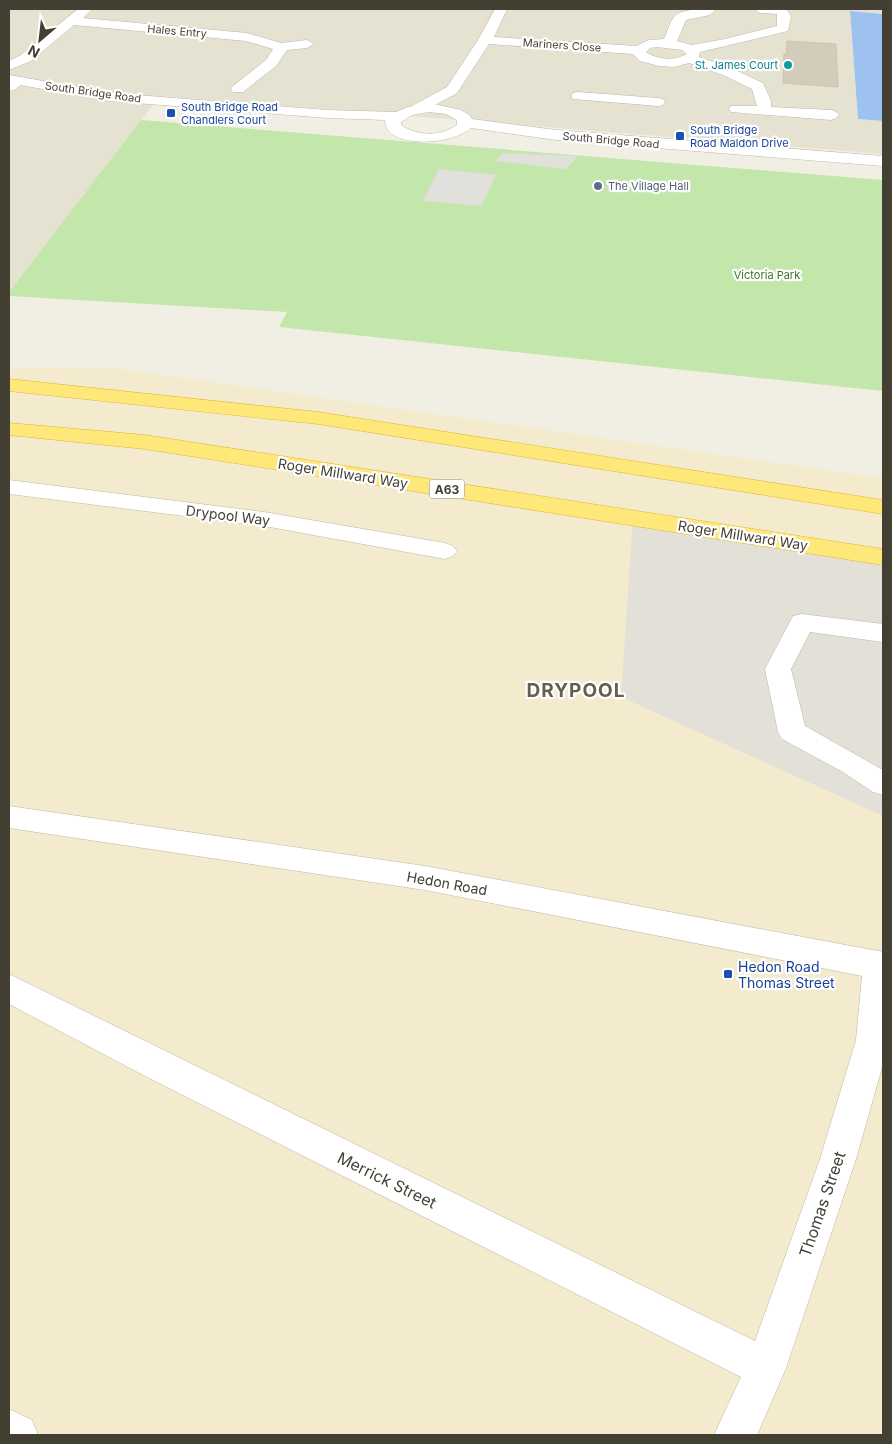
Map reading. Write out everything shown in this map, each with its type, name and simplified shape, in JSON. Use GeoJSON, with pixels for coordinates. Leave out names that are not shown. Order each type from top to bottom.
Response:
{"type":"FeatureCollection","features":[{"type":"Feature","properties":{"kind":"highway"},"geometry":{"type":"LineString","coordinates":[[9,375],[318,418],[883,507]]}},
{"type":"Feature","properties":{"kind":"highway"},"geometry":{"type":"LineString","coordinates":[[9,385],[318,418]]}},
{"type":"Feature","properties":{"kind":"highway","name":"Roger Millward Way"},"geometry":{"type":"LineString","coordinates":[[9,429],[145,442],[883,557]]}},
{"type":"Feature","properties":{"kind":"street"},"geometry":{"type":"LineString","coordinates":[[9,66],[26,58],[86,9]]}},
{"type":"Feature","properties":{"kind":"street"},"geometry":{"type":"LineString","coordinates":[[394,122],[452,90],[501,9]]}},
{"type":"Feature","properties":{"kind":"street"},"geometry":{"type":"LineString","coordinates":[[664,12],[681,17],[705,12],[710,9]]}},
{"type":"Feature","properties":{"kind":"street"},"geometry":{"type":"LineString","coordinates":[[760,9],[782,11],[785,16],[783,28],[724,43],[691,54],[666,62],[643,57],[639,50],[650,44],[669,43],[691,54],[728,72],[758,86],[764,101],[764,110]]}},
{"type":"Feature","properties":{"kind":"street"},"geometry":{"type":"LineString","coordinates":[[669,43],[681,17]]}},
{"type":"Feature","properties":{"kind":"street","name":"Hales Entry"},"geometry":{"type":"LineString","coordinates":[[72,21],[247,37],[280,47],[307,44]]}},
{"type":"Feature","properties":{"kind":"street","name":"Mariners Close"},"geometry":{"type":"LineString","coordinates":[[484,40],[639,50]]}},
{"type":"Feature","properties":{"kind":"street"},"geometry":{"type":"LineString","coordinates":[[238,88],[250,76],[274,62],[280,52],[280,47]]}},
{"type":"Feature","properties":{"kind":"street"},"geometry":{"type":"LineString","coordinates":[[578,96],[658,106],[666,62]]}},
{"type":"Feature","properties":{"kind":"street","name":"South Bridge Road"},"geometry":{"type":"LineString","coordinates":[[12,82],[111,97],[327,114],[394,122],[408,135],[420,137],[440,137],[461,128],[519,131],[883,161]]}},
{"type":"Feature","properties":{"kind":"street"},"geometry":{"type":"LineString","coordinates":[[452,90],[452,111]]}},
{"type":"Feature","properties":{"kind":"street"},"geometry":{"type":"LineString","coordinates":[[417,109],[435,108],[452,111],[464,118],[461,128]]}},
{"type":"Feature","properties":{"kind":"street"},"geometry":{"type":"LineString","coordinates":[[736,109],[831,115]]}},
{"type":"Feature","properties":{"kind":"street","name":"Drypool Way"},"geometry":{"type":"LineString","coordinates":[[9,487],[264,519],[445,551]]}},
{"type":"Feature","properties":{"kind":"street"},"geometry":{"type":"LineString","coordinates":[[883,633],[802,622],[778,670],[792,732],[853,765],[883,784]]}},
{"type":"Feature","properties":{"kind":"street","name":"Hedon Road"},"geometry":{"type":"LineString","coordinates":[[9,817],[425,878],[881,966]]}},
{"type":"Feature","properties":{"kind":"street","name":"Thomas Street"},"geometry":{"type":"LineString","coordinates":[[735,1435],[766,1368],[838,1159],[873,1040],[881,966]]}},
{"type":"Feature","properties":{"kind":"street","name":"Merrick Street"},"geometry":{"type":"LineString","coordinates":[[9,988],[157,1066],[766,1368]]}},
{"type":"Feature","properties":{"kind":"street"},"geometry":{"type":"LineString","coordinates":[[9,1430],[17,1435]]}},
{"type":"Feature","properties":{"kind":"shaded area"},"geometry":{"type":"Polygon","coordinates":[[[9,9],[883,9],[883,14],[850,12],[858,119],[883,121],[883,154],[160,96],[9,292],[9,9]]]}},
{"type":"Feature","properties":{"kind":"shaded area"},"geometry":{"type":"Polygon","coordinates":[[[503,153],[578,156],[566,169],[496,161],[503,153]]]}},
{"type":"Feature","properties":{"kind":"shaded area"},"geometry":{"type":"Polygon","coordinates":[[[439,169],[496,175],[481,206],[423,201],[439,169]]]}},
{"type":"Feature","properties":{"kind":"shaded area"},"geometry":{"type":"Polygon","coordinates":[[[9,367],[121,369],[883,478],[883,1435],[9,1435],[9,367]]]}},
{"type":"Feature","properties":{"kind":"shaded area"},"geometry":{"type":"Polygon","coordinates":[[[633,518],[883,557],[883,816],[621,697],[633,518]]]}},
{"type":"Feature","properties":{"kind":"green space","name":"Victoria Park"},"geometry":{"type":"Polygon","coordinates":[[[141,120],[883,180],[883,391],[279,327],[287,312],[9,296],[9,292],[141,120]]]}},
{"type":"Feature","properties":{"kind":"water"},"geometry":{"type":"Polygon","coordinates":[[[850,11],[883,14],[883,121],[858,119],[850,11]]]}},
{"type":"Feature","properties":{"kind":"building","name":"St. James Court"},"geometry":{"type":"Polygon","coordinates":[[[787,41],[836,44],[838,87],[783,83],[784,54],[786,55],[787,41]]]}},
{"type":"Feature","properties":{"kind":"place","name":"St. James Court"},"geometry":{"type":"Point","coordinates":[788,65]}},
{"type":"Feature","properties":{"kind":"place","name":"South Bridge Road Chandlers Court"},"geometry":{"type":"Point","coordinates":[171,113]}},
{"type":"Feature","properties":{"kind":"place","name":"South Bridge Road Maldon Drive"},"geometry":{"type":"Point","coordinates":[680,136]}},
{"type":"Feature","properties":{"kind":"place","name":"The Village Hall"},"geometry":{"type":"Point","coordinates":[598,186]}},
{"type":"Feature","properties":{"kind":"place","name":"Hedon Road Thomas Street"},"geometry":{"type":"Point","coordinates":[728,974]}},
{"type":"Feature","properties":{"kind":"district","name":"DRYPOOL"},"geometry":{"type":"Point","coordinates":[576,690]}}]}
